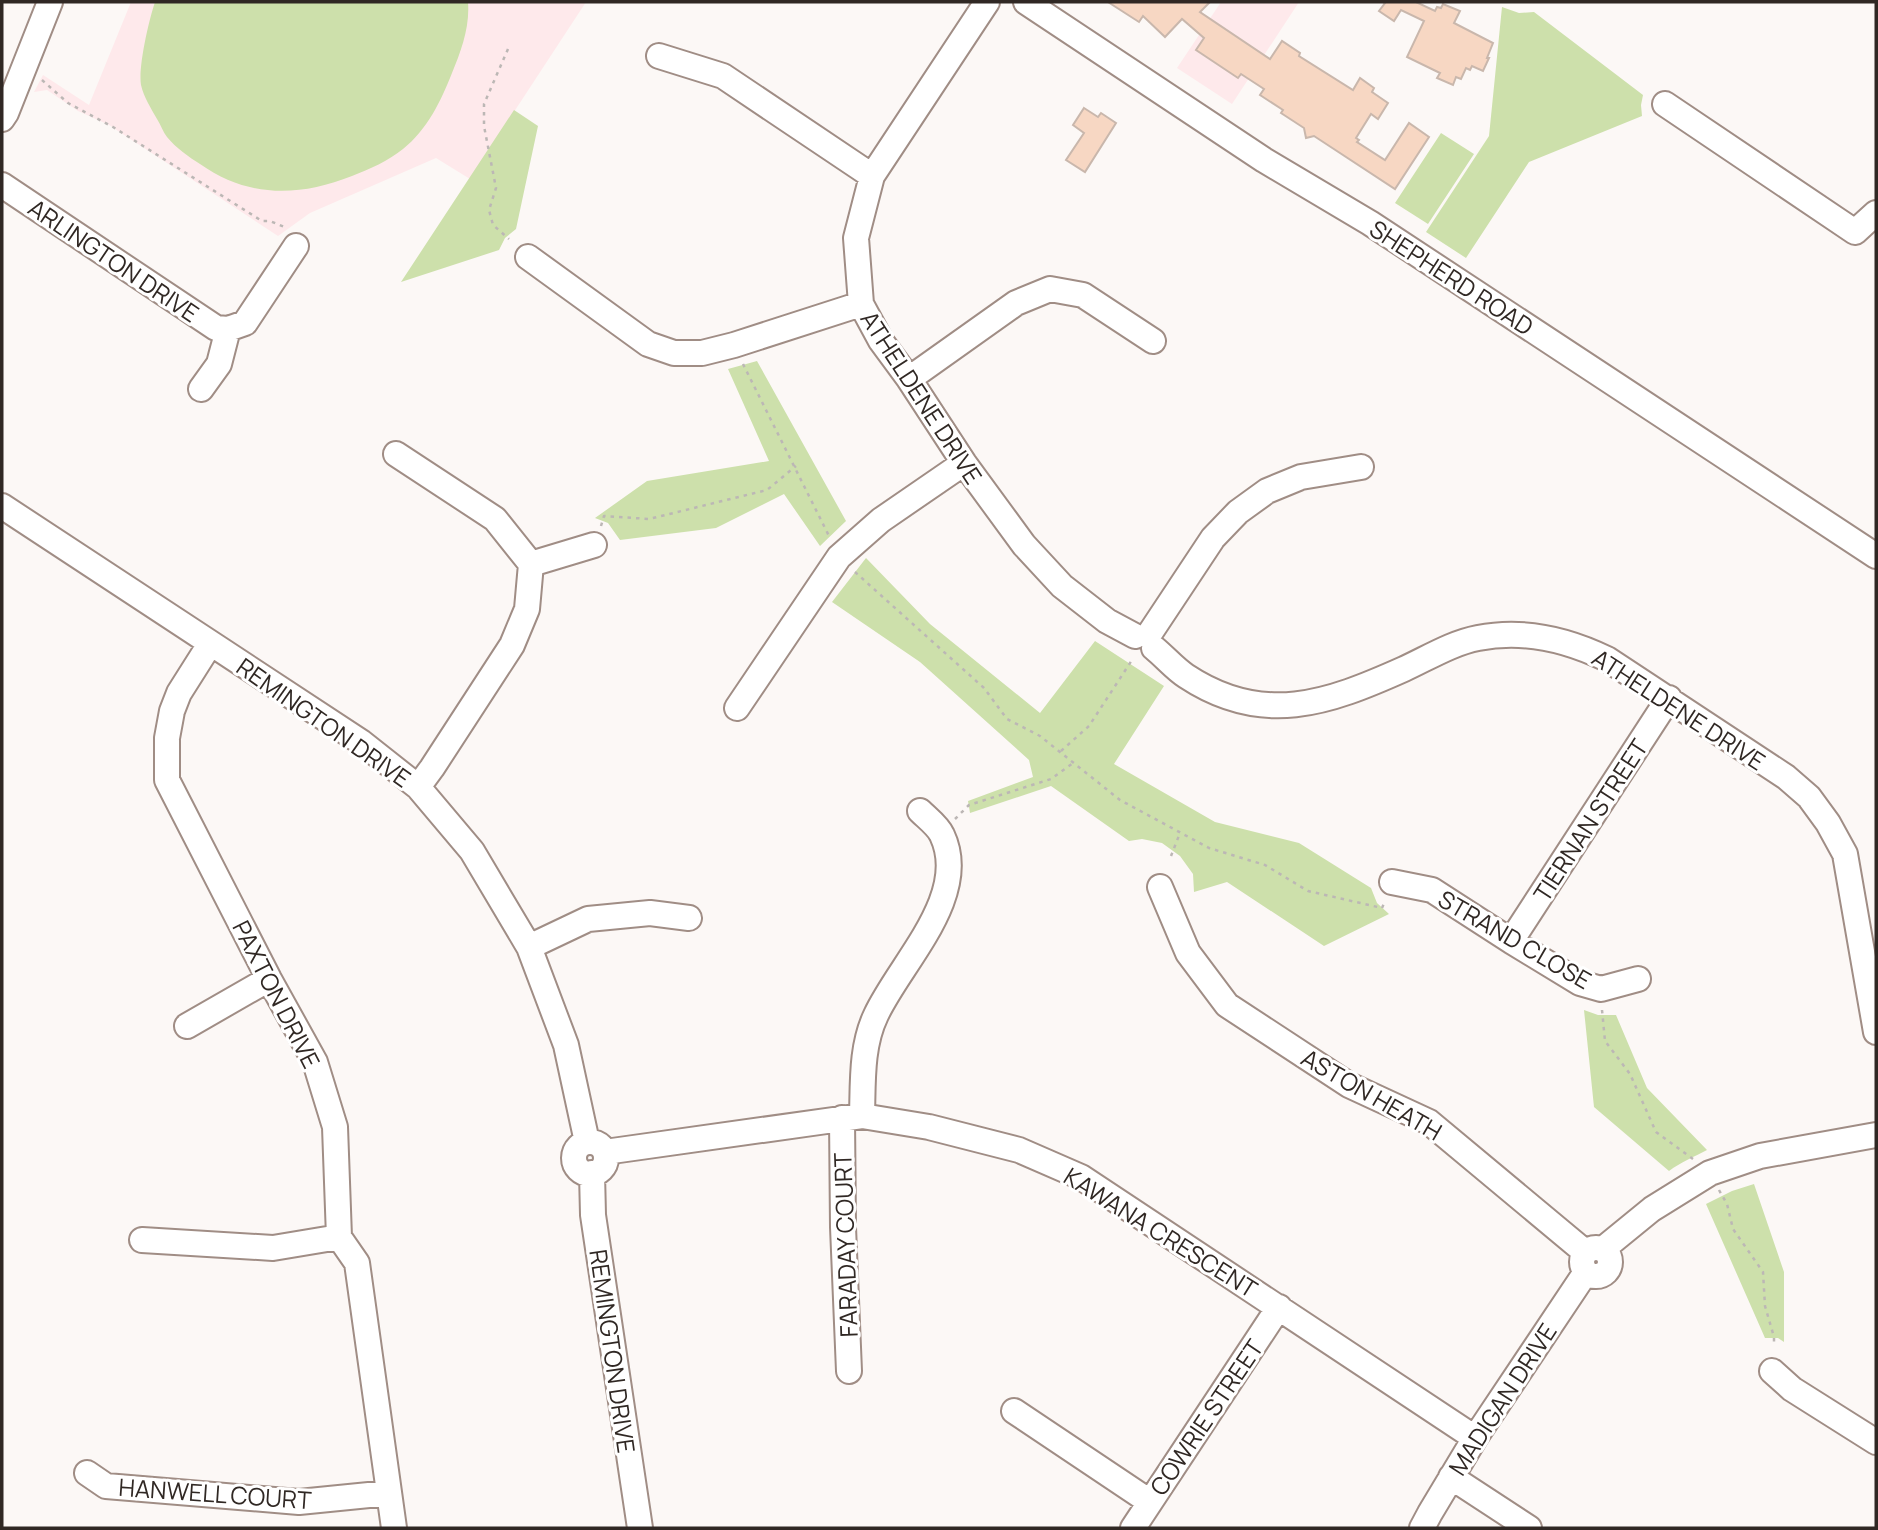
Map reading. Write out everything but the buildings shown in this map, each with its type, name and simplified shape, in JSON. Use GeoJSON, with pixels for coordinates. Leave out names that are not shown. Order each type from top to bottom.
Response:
{"type":"FeatureCollection","features":[{"type":"Feature","properties":{"kind":"street"},"geometry":{"type":"LineString","coordinates":[[2,119],[50,2]]}},
{"type":"Feature","properties":{"kind":"street","name":"ATHELDENE DRIVE"},"geometry":{"type":"LineString","coordinates":[[987,2],[872,176],[856,238],[861,304],[881,341],[1024,545],[1062,586],[1107,621],[1185,676],[1240,701],[1266,705],[1296,705],[1321,701],[1343,695],[1451,646],[1477,638],[1535,635],[1560,640],[1607,659],[1786,777],[1809,797],[1828,823],[1844,854],[1866,913],[1876,1032]]}},
{"type":"Feature","properties":{"kind":"street","name":"SHEPHERD ROAD"},"geometry":{"type":"LineString","coordinates":[[1026,2],[1264,160],[1370,223],[1876,556]]}},
{"type":"Feature","properties":{"kind":"street"},"geometry":{"type":"LineString","coordinates":[[659,56],[723,76],[872,176]]}},
{"type":"Feature","properties":{"kind":"street"},"geometry":{"type":"LineString","coordinates":[[1665,104],[1855,232],[1876,213]]}},
{"type":"Feature","properties":{"kind":"street","name":"ARLINGTON DRIVE"},"geometry":{"type":"LineString","coordinates":[[2,185],[216,328],[228,329],[245,323],[296,246]]}},
{"type":"Feature","properties":{"kind":"street"},"geometry":{"type":"LineString","coordinates":[[528,257],[648,344],[674,354],[702,354],[861,304]]}},
{"type":"Feature","properties":{"kind":"street"},"geometry":{"type":"LineString","coordinates":[[909,379],[1016,303],[1050,289],[1083,295],[1153,341]]}},
{"type":"Feature","properties":{"kind":"street","name":"ARLINGTON DRIVE"},"geometry":{"type":"LineString","coordinates":[[201,389],[219,363],[228,329]]}},
{"type":"Feature","properties":{"kind":"street"},"geometry":{"type":"LineString","coordinates":[[396,454],[495,519],[531,564],[527,609],[512,645],[418,787]]}},
{"type":"Feature","properties":{"kind":"street"},"geometry":{"type":"LineString","coordinates":[[737,708],[839,557],[881,520],[964,463]]}},
{"type":"Feature","properties":{"kind":"street"},"geometry":{"type":"LineString","coordinates":[[1143,644],[1213,538],[1238,512],[1267,491],[1301,477],[1361,467]]}},
{"type":"Feature","properties":{"kind":"street","name":"REMINGTON DRIVE"},"geometry":{"type":"LineString","coordinates":[[2,506],[361,742],[418,787],[472,851],[529,947],[566,1045],[596,1147],[605,1163],[603,1168],[592,1174],[595,1227],[640,1528]]}},
{"type":"Feature","properties":{"kind":"street"},"geometry":{"type":"LineString","coordinates":[[531,564],[594,545]]}},
{"type":"Feature","properties":{"kind":"street","name":"PAXTON DRIVE"},"geometry":{"type":"LineString","coordinates":[[210,644],[179,693],[172,711],[167,737],[167,780],[269,979],[315,1062],[334,1127],[339,1237],[357,1263],[394,1528]]}},
{"type":"Feature","properties":{"kind":"street","name":"TIERNAN STREET"},"geometry":{"type":"LineString","coordinates":[[1511,941],[1669,698]]}},
{"type":"Feature","properties":{"kind":"street"},"geometry":{"type":"LineString","coordinates":[[920,811],[941,833]]}},
{"type":"Feature","properties":{"kind":"street","name":"FARADAY COURT"},"geometry":{"type":"LineString","coordinates":[[849,1371],[843,1227],[852,1117],[867,1042],[875,1017],[936,917],[943,897],[948,877],[948,854],[941,833]]}},
{"type":"Feature","properties":{"kind":"street","name":"STRAND CLOSE"},"geometry":{"type":"LineString","coordinates":[[1392,882],[1432,890],[1580,983],[1601,989],[1638,979]]}},
{"type":"Feature","properties":{"kind":"street","name":"ASTON HEATH"},"geometry":{"type":"LineString","coordinates":[[1160,887],[1188,953],[1227,1005],[1349,1085],[1429,1122],[1591,1258]]}},
{"type":"Feature","properties":{"kind":"street"},"geometry":{"type":"LineString","coordinates":[[529,947],[588,919],[650,913],[689,918]]}},
{"type":"Feature","properties":{"kind":"street"},"geometry":{"type":"LineString","coordinates":[[187,1026],[269,979]]}},
{"type":"Feature","properties":{"kind":"street","name":"KAWANA CRESCENT"},"geometry":{"type":"LineString","coordinates":[[596,1147],[852,1117],[929,1127],[1019,1150],[1081,1177],[1475,1438]]}},
{"type":"Feature","properties":{"kind":"street","name":"MADIGAN DRIVE"},"geometry":{"type":"LineString","coordinates":[[1422,1528],[1475,1438],[1591,1258],[1652,1209],[1710,1173],[1760,1156],[1876,1135]]}},
{"type":"Feature","properties":{"kind":"street"},"geometry":{"type":"LineString","coordinates":[[142,1240],[273,1248],[339,1237]]}},
{"type":"Feature","properties":{"kind":"street","name":"COWRIE STREET"},"geometry":{"type":"LineString","coordinates":[[1133,1528],[1279,1307]]}},
{"type":"Feature","properties":{"kind":"street"},"geometry":{"type":"LineString","coordinates":[[1772,1371],[1792,1389],[1876,1442]]}},
{"type":"Feature","properties":{"kind":"street"},"geometry":{"type":"LineString","coordinates":[[1014,1411],[1150,1502]]}},
{"type":"Feature","properties":{"kind":"street","name":"HANWELL COURT"},"geometry":{"type":"LineString","coordinates":[[87,1474],[106,1486],[299,1502],[388,1493]]}},
{"type":"Feature","properties":{"kind":"street"},"geometry":{"type":"LineString","coordinates":[[1451,1477],[1529,1528]]}},
{"type":"Feature","properties":{"kind":"path"},"geometry":{"type":"LineString","coordinates":[[508,49],[484,104],[484,126],[496,188],[489,210],[493,225],[509,239]]}},
{"type":"Feature","properties":{"kind":"path"},"geometry":{"type":"LineString","coordinates":[[25,67],[68,103],[113,127],[261,221],[270,221],[290,229],[296,246]]}},
{"type":"Feature","properties":{"kind":"path"},"geometry":{"type":"LineString","coordinates":[[734,345],[839,557],[984,688],[1007,719],[1040,736],[1120,800],[1209,848],[1265,865],[1308,891],[1382,908],[1392,882]]}},
{"type":"Feature","properties":{"kind":"path"},"geometry":{"type":"LineString","coordinates":[[594,545],[604,516],[649,519],[767,490],[796,467]]}},
{"type":"Feature","properties":{"kind":"path"},"geometry":{"type":"LineString","coordinates":[[1060,752],[1089,726],[1143,644]]}},
{"type":"Feature","properties":{"kind":"path"},"geometry":{"type":"LineString","coordinates":[[941,833],[970,805],[1051,779],[1073,763]]}},
{"type":"Feature","properties":{"kind":"path"},"geometry":{"type":"LineString","coordinates":[[1171,856],[1180,832]]}},
{"type":"Feature","properties":{"kind":"path"},"geometry":{"type":"LineString","coordinates":[[1601,989],[1605,1041],[1630,1074],[1656,1132],[1710,1173],[1727,1204],[1733,1229],[1763,1272],[1765,1306],[1774,1343]]}},
{"type":"Feature","properties":{"kind":"shaded area"},"geometry":{"type":"Polygon","coordinates":[[[131,2],[586,2],[470,179],[436,158],[310,213],[278,236],[109,125],[78,111],[47,90],[34,92],[43,75],[89,105],[131,2]]]}},
{"type":"Feature","properties":{"kind":"shaded area"},"geometry":{"type":"Polygon","coordinates":[[[1221,2],[1299,2],[1232,104],[1177,68],[1221,2]]]}},
{"type":"Feature","properties":{"kind":"green space"},"geometry":{"type":"Polygon","coordinates":[[[155,2],[468,2],[468,21],[448,84],[432,114],[412,141],[385,161],[352,176],[313,188],[274,191],[237,183],[218,175],[183,152],[166,135],[146,99],[140,77],[147,31],[155,2]]]}},
{"type":"Feature","properties":{"kind":"green space"},"geometry":{"type":"Polygon","coordinates":[[[1502,7],[1519,13],[1534,12],[1643,95],[1642,116],[1529,162],[1466,258],[1426,232],[1489,136],[1502,7]]]}},
{"type":"Feature","properties":{"kind":"green space"},"geometry":{"type":"Polygon","coordinates":[[[514,110],[538,126],[516,229],[505,238],[499,250],[401,282],[514,110]]]}},
{"type":"Feature","properties":{"kind":"green space"},"geometry":{"type":"Polygon","coordinates":[[[1441,133],[1474,154],[1428,224],[1395,203],[1441,133]]]}},
{"type":"Feature","properties":{"kind":"green space"},"geometry":{"type":"Polygon","coordinates":[[[757,361],[846,521],[820,546],[784,494],[716,528],[620,540],[608,523],[595,518],[647,481],[769,461],[728,369],[757,361]]]}},
{"type":"Feature","properties":{"kind":"green space"},"geometry":{"type":"Polygon","coordinates":[[[866,558],[930,624],[1040,713],[1095,641],[1164,686],[1114,764],[1215,822],[1299,843],[1371,888],[1377,903],[1389,914],[1324,946],[1227,882],[1194,892],[1193,874],[1180,856],[1162,843],[1142,839],[1129,841],[1051,786],[970,813],[968,801],[1033,777],[1029,760],[920,662],[832,602],[866,558]]]}},
{"type":"Feature","properties":{"kind":"green space"},"geometry":{"type":"Polygon","coordinates":[[[1584,1010],[1598,1015],[1616,1015],[1647,1088],[1707,1150],[1669,1171],[1594,1107],[1584,1010]]]}},
{"type":"Feature","properties":{"kind":"green space"},"geometry":{"type":"Polygon","coordinates":[[[1754,1184],[1784,1272],[1784,1342],[1778,1338],[1765,1338],[1706,1204],[1754,1184]]]}}]}
